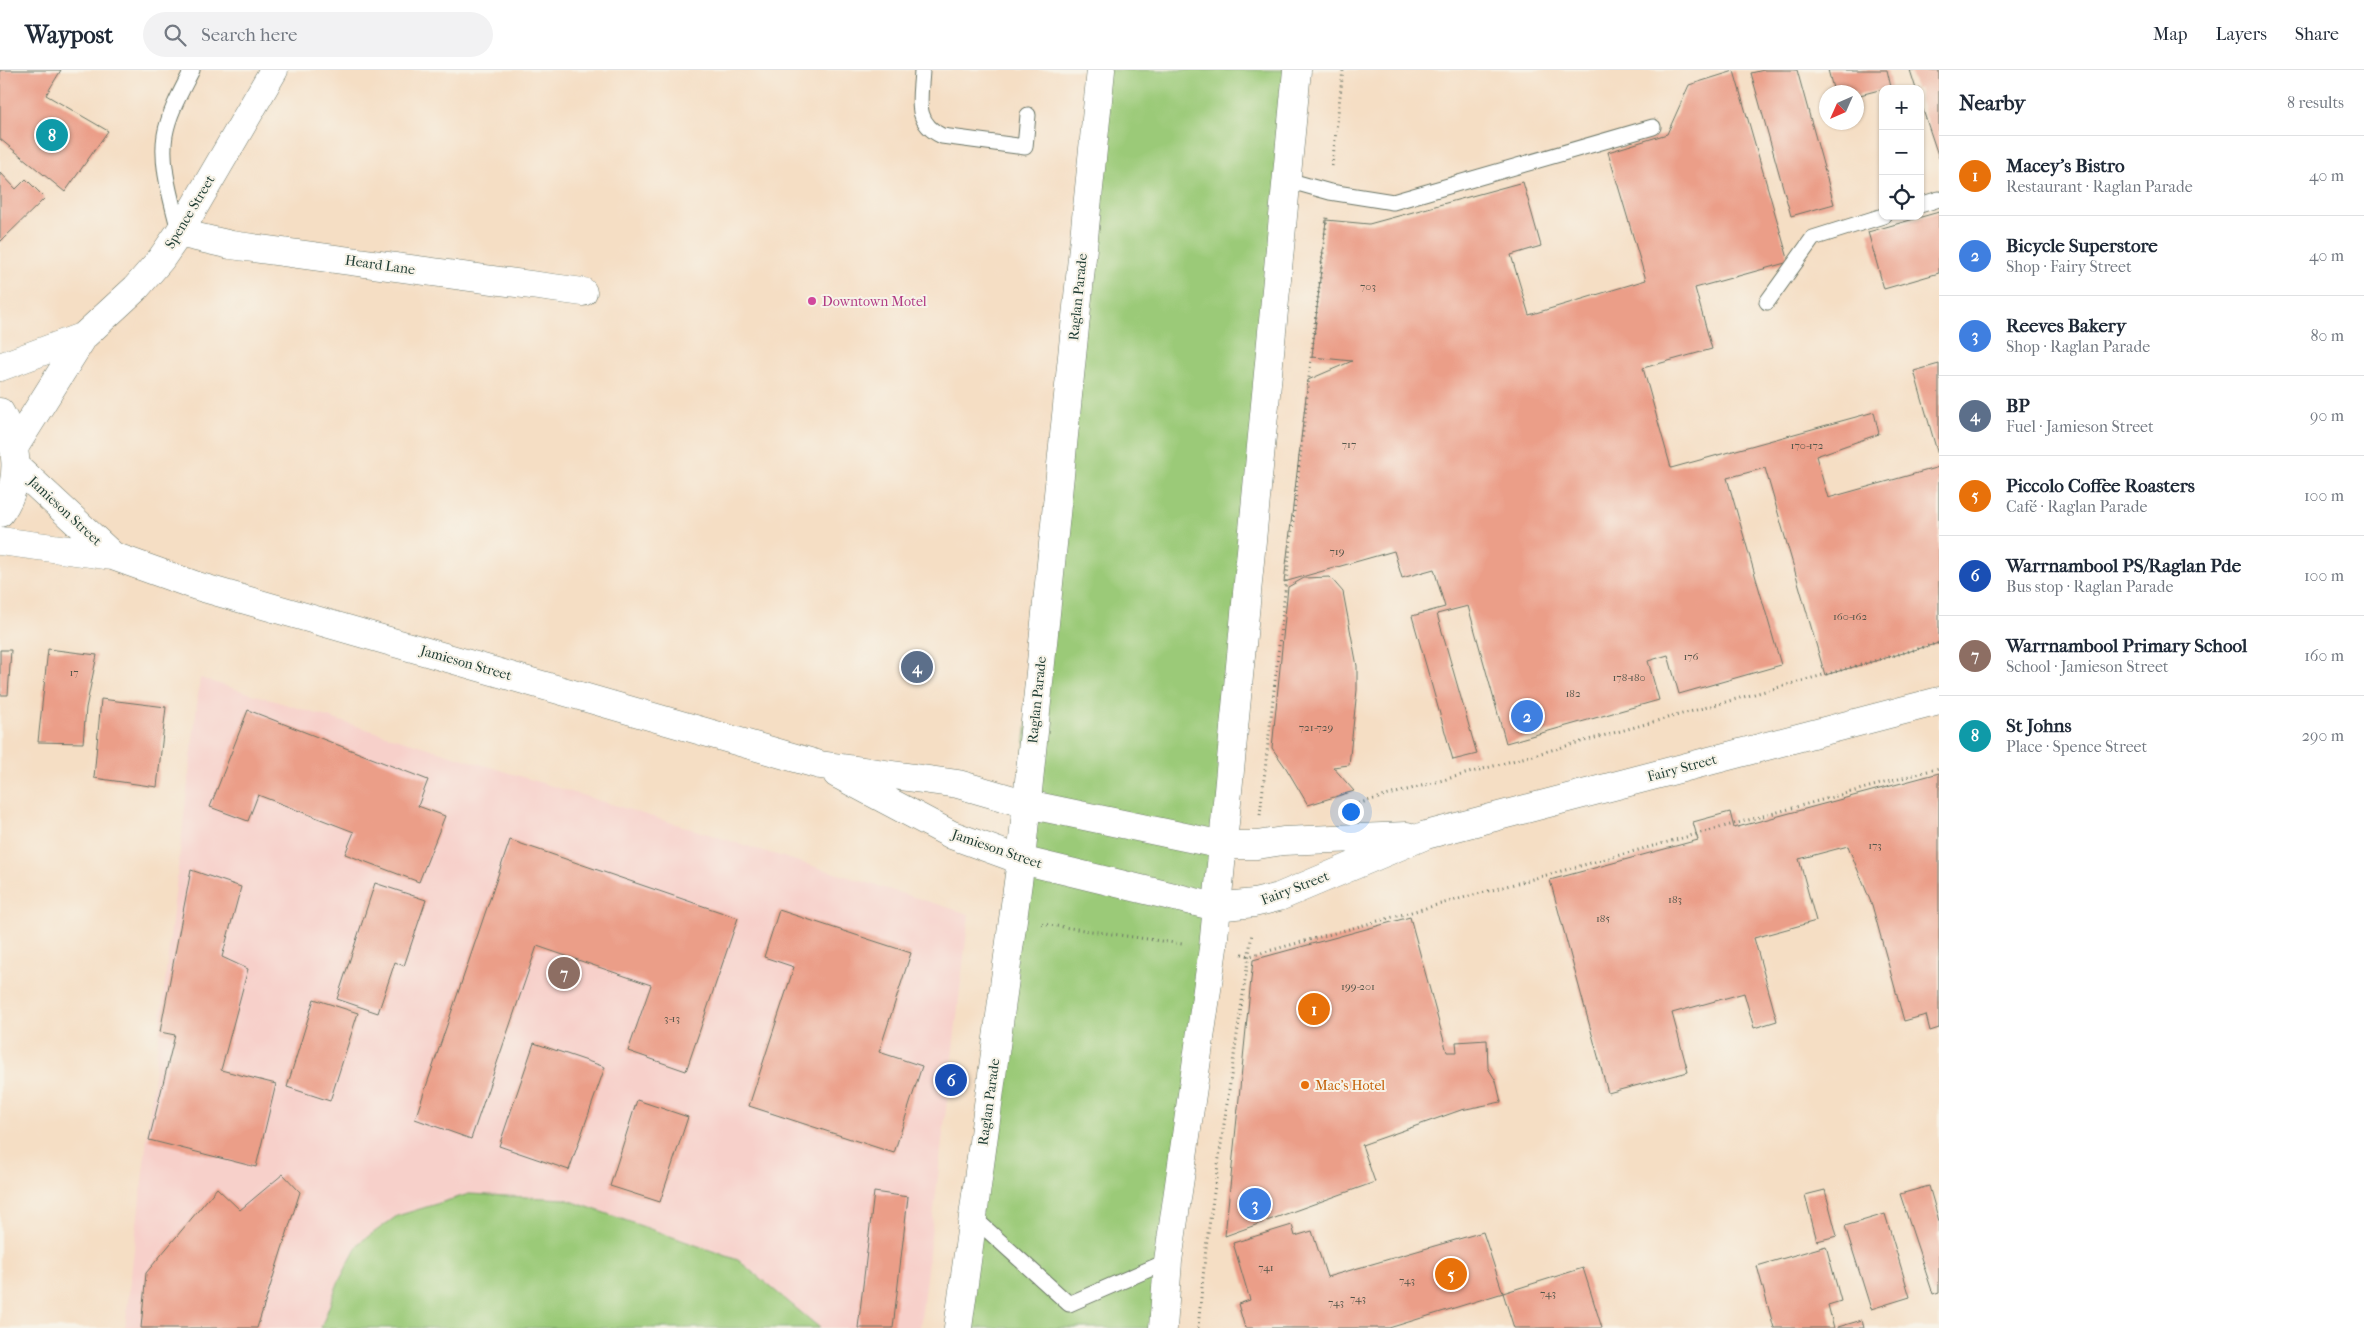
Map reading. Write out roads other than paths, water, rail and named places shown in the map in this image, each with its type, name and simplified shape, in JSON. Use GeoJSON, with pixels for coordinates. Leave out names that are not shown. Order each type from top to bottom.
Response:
{"type":"FeatureCollection","features":[{"type":"Feature","properties":{"kind":"main road","name":"Spence Street"},"geometry":{"type":"LineString","coordinates":[[15,456],[84,336],[151,272],[179,232],[274,70]]}},
{"type":"Feature","properties":{"kind":"main road","name":"Raglan Parade"},"geometry":{"type":"LineString","coordinates":[[958,1328],[1021,860],[1101,70]]}},
{"type":"Feature","properties":{"kind":"main road"},"geometry":{"type":"LineString","coordinates":[[1163,1328],[1168,1261],[1213,948],[1297,70]]}},
{"type":"Feature","properties":{"kind":"main road","name":"Heard Lane"},"geometry":{"type":"LineString","coordinates":[[179,232],[231,245],[582,292]]}},
{"type":"Feature","properties":{"kind":"main road","name":"Spence Street"},"geometry":{"type":"LineString","coordinates":[[0,367],[84,336]]}},
{"type":"Feature","properties":{"kind":"main road"},"geometry":{"type":"LineString","coordinates":[[0,412],[8,425],[15,456],[13,488],[0,512]]}},
{"type":"Feature","properties":{"kind":"main road","name":"Jamieson Street"},"geometry":{"type":"LineString","coordinates":[[15,456],[113,556]]}},
{"type":"Feature","properties":{"kind":"main road","name":"Jamieson Street"},"geometry":{"type":"LineString","coordinates":[[0,541],[113,556],[197,586],[820,765],[958,784],[1027,804],[1224,834]]}},
{"type":"Feature","properties":{"kind":"main road","name":"Fairy Street"},"geometry":{"type":"LineString","coordinates":[[1216,906],[1254,903],[1279,897],[1426,835],[1939,701]]}},
{"type":"Feature","properties":{"kind":"main road","name":"Jamieson Street"},"geometry":{"type":"LineString","coordinates":[[820,765],[952,835],[1021,860],[1216,906]]}},
{"type":"Feature","properties":{"kind":"main road","name":"Fairy Street"},"geometry":{"type":"LineString","coordinates":[[1224,834],[1257,845],[1283,841],[1426,835]]}},
{"type":"Feature","properties":{"kind":"lane"},"geometry":{"type":"LineString","coordinates":[[179,232],[165,166],[165,136],[177,100],[192,70]]}},
{"type":"Feature","properties":{"kind":"lane"},"geometry":{"type":"LineString","coordinates":[[922,70],[920,113],[925,124],[942,136],[1025,147],[1028,115]]}},
{"type":"Feature","properties":{"kind":"lane"},"geometry":{"type":"LineString","coordinates":[[1287,180],[1330,192],[1393,202],[1653,127]]}},
{"type":"Feature","properties":{"kind":"lane"},"geometry":{"type":"LineString","coordinates":[[1924,203],[1939,199]]}},
{"type":"Feature","properties":{"kind":"lane"},"geometry":{"type":"LineString","coordinates":[[1767,302],[1813,238],[1879,217]]}},
{"type":"Feature","properties":{"kind":"lane"},"geometry":{"type":"LineString","coordinates":[[974,1217],[1069,1304],[1168,1261]]}},
{"type":"Feature","properties":{"kind":"place","name":"St Johns"},"geometry":{"type":"Point","coordinates":[52,135]}},
{"type":"Feature","properties":{"kind":"place","name":"Downtown Motel"},"geometry":{"type":"Point","coordinates":[812,301]}},
{"type":"Feature","properties":{"kind":"place","name":"BP"},"geometry":{"type":"Point","coordinates":[917,667]}},
{"type":"Feature","properties":{"kind":"place","name":"Bicycle Superstore"},"geometry":{"type":"Point","coordinates":[1527,716]}},
{"type":"Feature","properties":{"kind":"place","name":"Warrnambool Primary School"},"geometry":{"type":"Point","coordinates":[564,973]}},
{"type":"Feature","properties":{"kind":"place","name":"Macey's Bistro"},"geometry":{"type":"Point","coordinates":[1314,1009]}},
{"type":"Feature","properties":{"kind":"place","name":"Warrnambool PS/Raglan Pde"},"geometry":{"type":"Point","coordinates":[951,1080]}},
{"type":"Feature","properties":{"kind":"place","name":"Mac's Hotel"},"geometry":{"type":"Point","coordinates":[1305,1085]}},
{"type":"Feature","properties":{"kind":"place","name":"Reeves Bakery"},"geometry":{"type":"Point","coordinates":[1255,1204]}},
{"type":"Feature","properties":{"kind":"place","name":"Piccolo Coffee Roasters"},"geometry":{"type":"Point","coordinates":[1451,1274]}}]}
